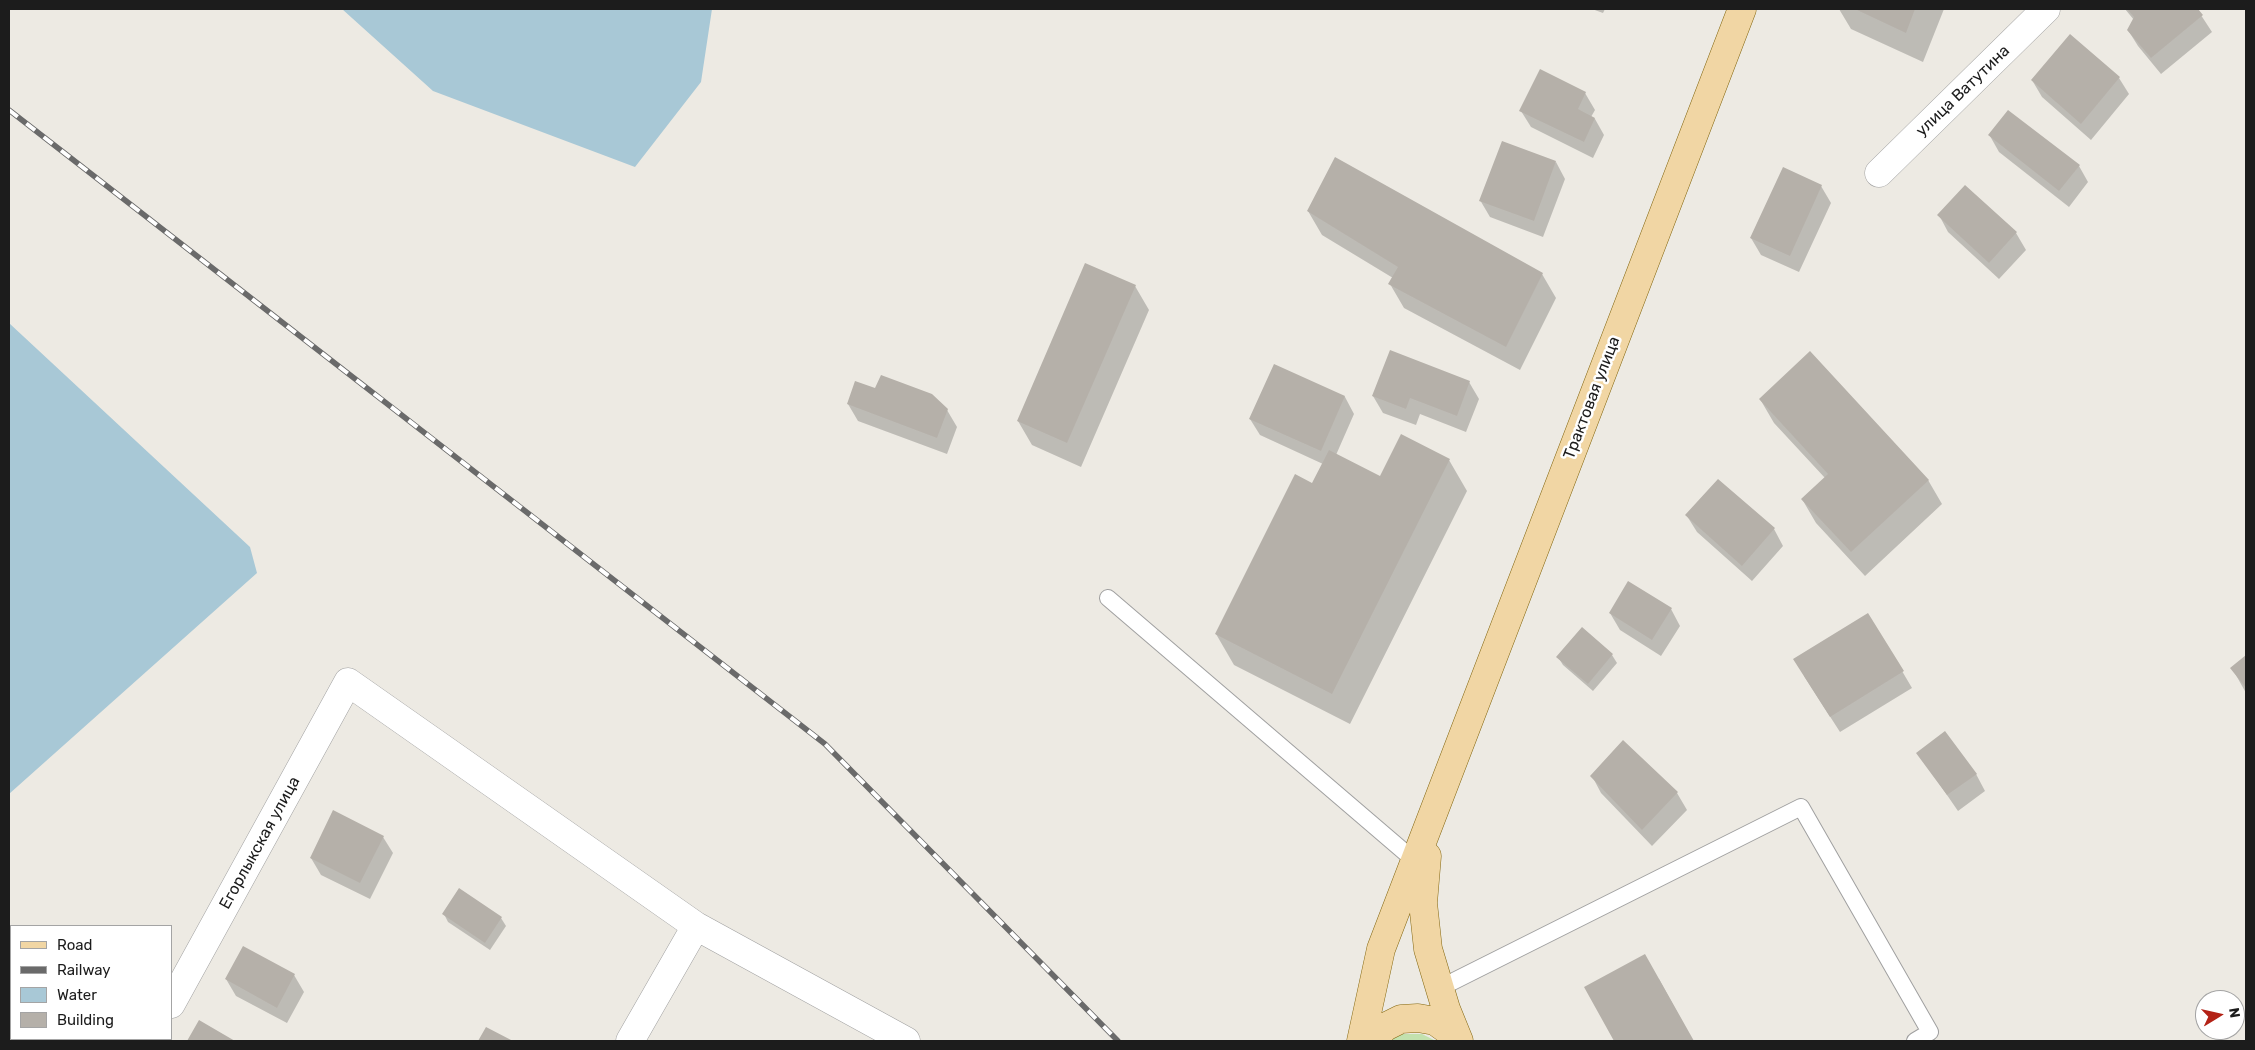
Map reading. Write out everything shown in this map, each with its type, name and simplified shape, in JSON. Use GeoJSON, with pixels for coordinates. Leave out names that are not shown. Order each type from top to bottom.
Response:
{"type":"FeatureCollection","features":[{"type":"Feature","properties":{"kind":"main road","name":"Трактовая улица"},"geometry":{"type":"LineString","coordinates":[[1443,786],[1742,9]]}},
{"type":"Feature","properties":{"kind":"main road"},"geometry":{"type":"LineString","coordinates":[[1361,1041],[1382,949],[1443,786]]}},
{"type":"Feature","properties":{"kind":"main road"},"geometry":{"type":"LineString","coordinates":[[1443,786],[1425,864],[1423,903],[1428,949],[1459,1041]]}},
{"type":"Feature","properties":{"kind":"main road"},"geometry":{"type":"LineString","coordinates":[[1371,1041],[1385,1027],[1401,1019],[1418,1018],[1435,1021],[1449,1030],[1459,1041]]}},
{"type":"Feature","properties":{"kind":"street","name":"улица Ватутина"},"geometry":{"type":"LineString","coordinates":[[1879,173],[2046,9]]}},
{"type":"Feature","properties":{"kind":"street","name":"Егорлыкская улица"},"geometry":{"type":"LineString","coordinates":[[172,1002],[348,682],[696,926]]}},
{"type":"Feature","properties":{"kind":"street"},"geometry":{"type":"LineString","coordinates":[[630,1041],[696,926],[906,1041]]}},
{"type":"Feature","properties":{"kind":"lane"},"geometry":{"type":"LineString","coordinates":[[1108,598],[1415,861]]}},
{"type":"Feature","properties":{"kind":"lane"},"geometry":{"type":"LineString","coordinates":[[1440,988],[1801,807],[1930,1032],[1915,1041]]}},
{"type":"Feature","properties":{"kind":"green space"},"geometry":{"type":"Polygon","coordinates":[[[1399,1034],[1422,1034],[1436,1041],[1384,1041],[1399,1034]]]}},
{"type":"Feature","properties":{"kind":"water"},"geometry":{"type":"Polygon","coordinates":[[[342,9],[712,9],[701,82],[635,167],[433,91],[342,9]]]}},
{"type":"Feature","properties":{"kind":"water"},"geometry":{"type":"Polygon","coordinates":[[[9,323],[250,547],[257,573],[9,794],[9,323]]]}},
{"type":"Feature","properties":{"kind":"building"},"geometry":{"type":"Polygon","coordinates":[[[1855,9],[1915,9],[1906,33],[1855,9]]]}},
{"type":"Feature","properties":{"kind":"building"},"geometry":{"type":"Polygon","coordinates":[[[2127,9],[2198,9],[2203,15],[2151,58],[2127,30],[2134,17],[2127,9]]]}},
{"type":"Feature","properties":{"kind":"building"},"geometry":{"type":"Polygon","coordinates":[[[2070,34],[2120,77],[2081,124],[2031,80],[2070,34]]]}},
{"type":"Feature","properties":{"kind":"building"},"geometry":{"type":"Polygon","coordinates":[[[1540,69],[1586,92],[1578,109],[1595,118],[1584,142],[1519,111],[1540,69]]]}},
{"type":"Feature","properties":{"kind":"building"},"geometry":{"type":"Polygon","coordinates":[[[2008,110],[2080,165],[2059,191],[1988,135],[2008,110]]]}},
{"type":"Feature","properties":{"kind":"building"},"geometry":{"type":"Polygon","coordinates":[[[1502,141],[1556,161],[1534,221],[1479,201],[1502,141]]]}},
{"type":"Feature","properties":{"kind":"building"},"geometry":{"type":"Polygon","coordinates":[[[1335,157],[1543,273],[1506,347],[1388,284],[1398,267],[1307,211],[1335,157]]]}},
{"type":"Feature","properties":{"kind":"building"},"geometry":{"type":"Polygon","coordinates":[[[1783,167],[1822,185],[1790,256],[1750,238],[1783,167]]]}},
{"type":"Feature","properties":{"kind":"building"},"geometry":{"type":"Polygon","coordinates":[[[1965,185],[2017,232],[1989,263],[1937,215],[1965,185]]]}},
{"type":"Feature","properties":{"kind":"building"},"geometry":{"type":"Polygon","coordinates":[[[1085,263],[1136,285],[1067,443],[1017,421],[1085,263]]]}},
{"type":"Feature","properties":{"kind":"building"},"geometry":{"type":"Polygon","coordinates":[[[1390,350],[1470,381],[1457,416],[1410,398],[1406,409],[1372,396],[1390,350]]]}},
{"type":"Feature","properties":{"kind":"building"},"geometry":{"type":"Polygon","coordinates":[[[1810,351],[1929,480],[1851,552],[1801,499],[1828,474],[1759,399],[1810,351]]]}},
{"type":"Feature","properties":{"kind":"building"},"geometry":{"type":"Polygon","coordinates":[[[1274,364],[1345,396],[1321,451],[1249,419],[1274,364]]]}},
{"type":"Feature","properties":{"kind":"building"},"geometry":{"type":"Polygon","coordinates":[[[881,375],[932,394],[948,409],[937,438],[847,404],[855,381],[875,388],[881,375]]]}},
{"type":"Feature","properties":{"kind":"building"},"geometry":{"type":"Polygon","coordinates":[[[1401,434],[1450,459],[1332,694],[1215,634],[1295,474],[1312,483],[1329,450],[1380,476],[1401,434]]]}},
{"type":"Feature","properties":{"kind":"building"},"geometry":{"type":"Polygon","coordinates":[[[1718,479],[1775,528],[1742,566],[1685,515],[1718,479]]]}},
{"type":"Feature","properties":{"kind":"building"},"geometry":{"type":"Polygon","coordinates":[[[1628,581],[1672,608],[1652,640],[1609,613],[1628,581]]]}},
{"type":"Feature","properties":{"kind":"building"},"geometry":{"type":"Polygon","coordinates":[[[1868,613],[1904,671],[1830,717],[1793,659],[1868,613]]]}},
{"type":"Feature","properties":{"kind":"building"},"geometry":{"type":"Polygon","coordinates":[[[1582,627],[1613,654],[1588,684],[1556,657],[1582,627]]]}},
{"type":"Feature","properties":{"kind":"building"},"geometry":{"type":"Polygon","coordinates":[[[2246,655],[2246,688],[2230,668],[2246,655]]]}},
{"type":"Feature","properties":{"kind":"building"},"geometry":{"type":"Polygon","coordinates":[[[1945,731],[1977,774],[1947,795],[1916,753],[1945,731]]]}},
{"type":"Feature","properties":{"kind":"building"},"geometry":{"type":"Polygon","coordinates":[[[1623,740],[1678,792],[1642,830],[1590,776],[1623,740]]]}},
{"type":"Feature","properties":{"kind":"building"},"geometry":{"type":"Polygon","coordinates":[[[333,810],[384,836],[360,883],[310,858],[333,810]]]}},
{"type":"Feature","properties":{"kind":"building"},"geometry":{"type":"Polygon","coordinates":[[[459,888],[502,917],[485,943],[442,914],[459,888]]]}},
{"type":"Feature","properties":{"kind":"building"},"geometry":{"type":"Polygon","coordinates":[[[243,946],[295,974],[277,1008],[225,979],[243,946]]]}},
{"type":"Feature","properties":{"kind":"building"},"geometry":{"type":"Polygon","coordinates":[[[1645,954],[1694,1041],[1614,1041],[1584,987],[1645,954]]]}},
{"type":"Feature","properties":{"kind":"building"},"geometry":{"type":"Polygon","coordinates":[[[199,1020],[235,1041],[187,1041],[199,1020]]]}},
{"type":"Feature","properties":{"kind":"building"},"geometry":{"type":"Polygon","coordinates":[[[486,1027],[513,1041],[478,1041],[486,1027]]]}},
{"type":"Feature","properties":{"kind":"railway"},"geometry":{"type":"LineString","coordinates":[[9,110],[825,744],[1118,1041]]}}]}
